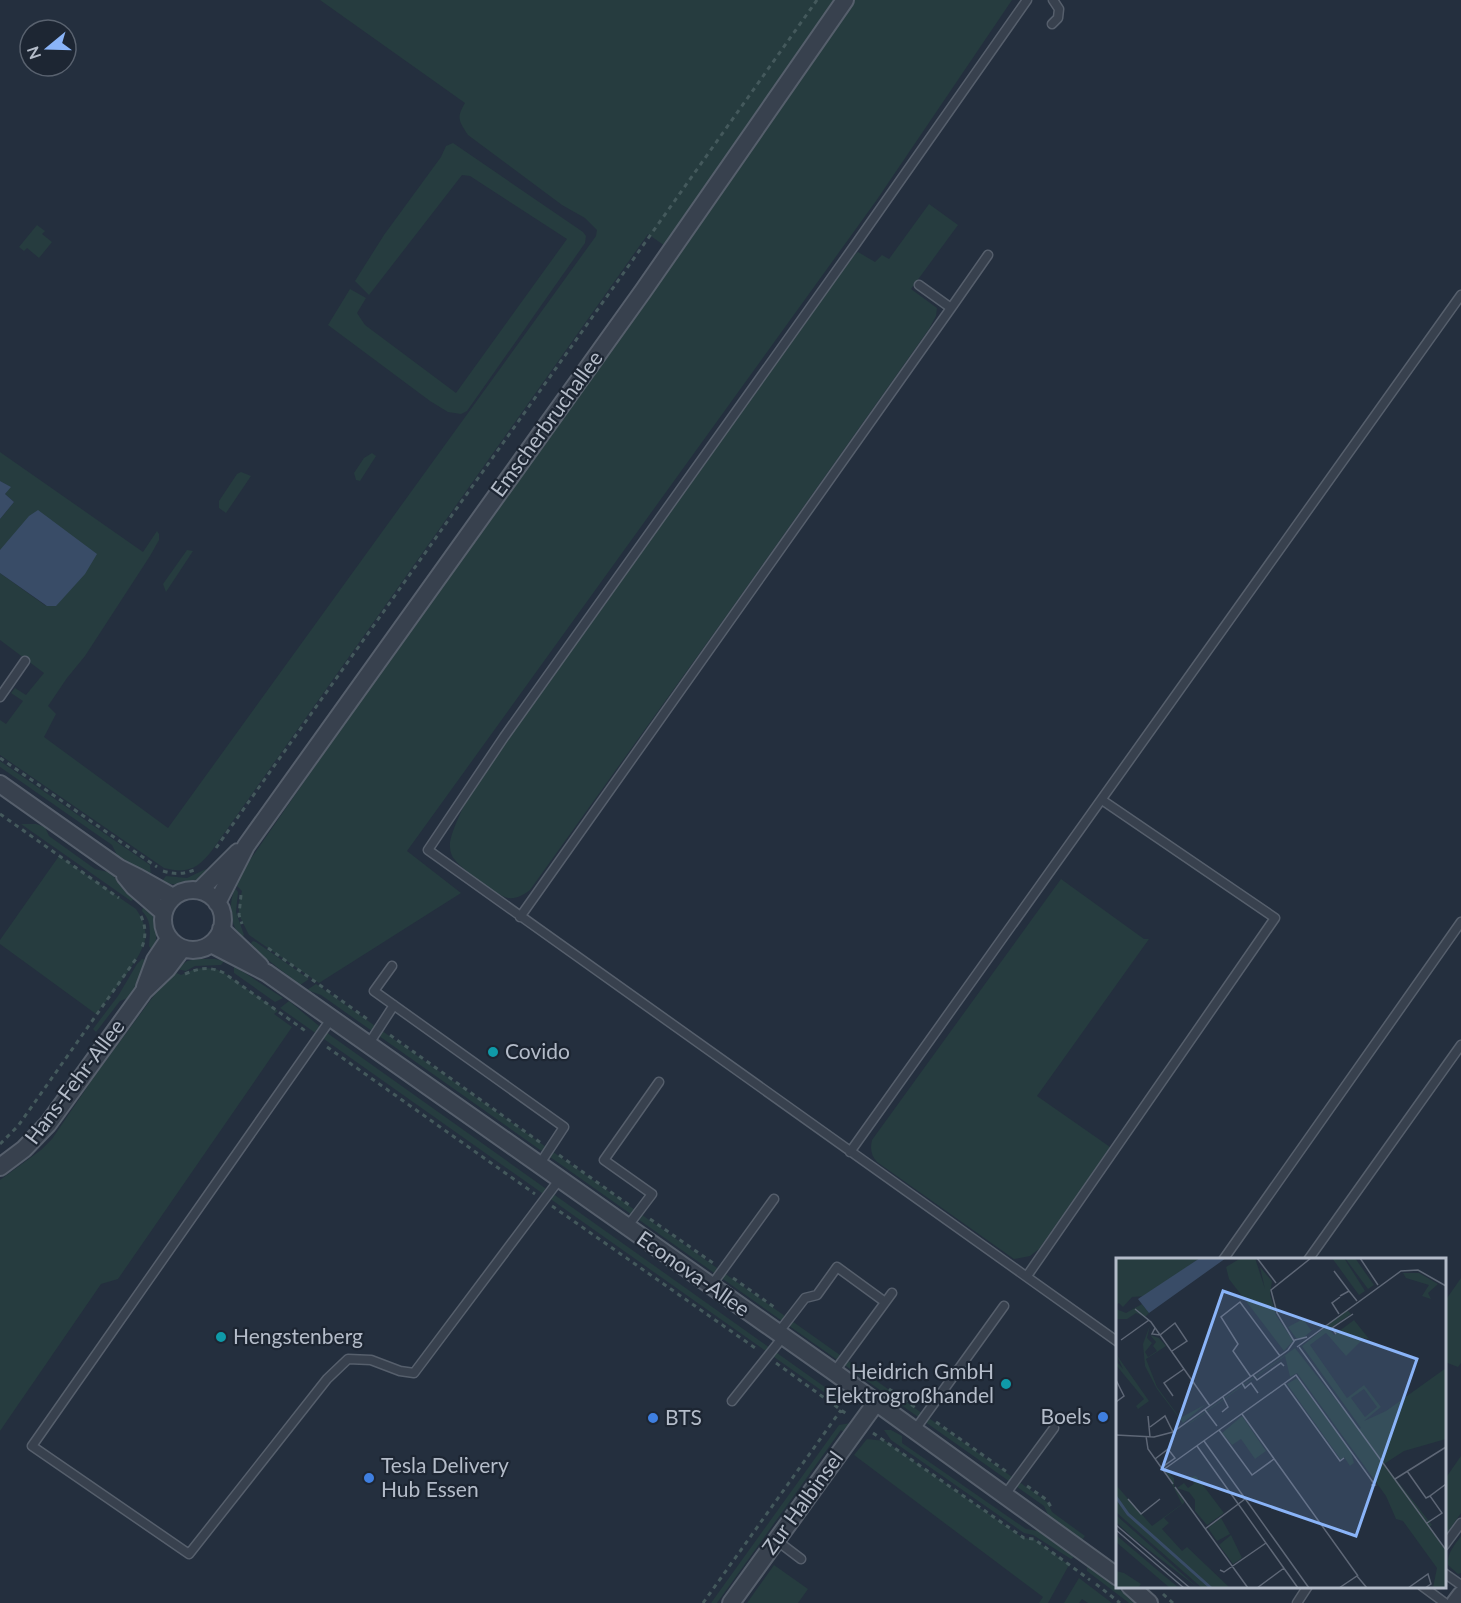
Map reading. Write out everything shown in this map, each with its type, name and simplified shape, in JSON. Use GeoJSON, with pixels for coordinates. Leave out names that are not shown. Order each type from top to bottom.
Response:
{"type":"FeatureCollection","features":[{"type":"Feature","properties":{"kind":"street","name":"Emscherbruchallee"},"geometry":{"type":"LineString","coordinates":[[217,903],[246,846],[636,300],[845,0]]}},
{"type":"Feature","properties":{"kind":"street"},"geometry":{"type":"LineString","coordinates":[[0,784],[119,868],[173,897]]}},
{"type":"Feature","properties":{"kind":"street","name":"Emscherbruchallee"},"geometry":{"type":"LineString","coordinates":[[200,890],[246,846]]}},
{"type":"Feature","properties":{"kind":"street"},"geometry":{"type":"LineString","coordinates":[[119,868],[134,887],[163,912]]}},
{"type":"Feature","properties":{"kind":"street"},"geometry":{"type":"LineString","coordinates":[[200,890],[217,903],[223,920],[218,938],[211,944],[194,951],[176,944],[162,922],[163,912],[173,897],[182,892],[200,890]]}},
{"type":"Feature","properties":{"kind":"street","name":"Econova-Allee"},"geometry":{"type":"LineString","coordinates":[[222,929],[267,973]]}},
{"type":"Feature","properties":{"kind":"street","name":"Hans-Fehr-Allee"},"geometry":{"type":"LineString","coordinates":[[0,1167],[24,1149],[48,1124],[144,991],[155,960],[176,944]]}},
{"type":"Feature","properties":{"kind":"street","name":"Econova-Allee"},"geometry":{"type":"LineString","coordinates":[[211,944],[267,973],[834,1372],[875,1404],[1116,1576]]}},
{"type":"Feature","properties":{"kind":"street","name":"Zur Halbinsel"},"geometry":{"type":"LineString","coordinates":[[731,1603],[875,1404]]}},
{"type":"Feature","properties":{"kind":"street"},"geometry":{"type":"LineString","coordinates":[[1131,1588],[1149,1603]]}},
{"type":"Feature","properties":{"kind":"street"},"geometry":{"type":"LineString","coordinates":[[1455,1603],[1461,1595]]}},
{"type":"Feature","properties":{"kind":"lane"},"geometry":{"type":"LineString","coordinates":[[1027,0],[504,736],[428,850],[1116,1341]]}},
{"type":"Feature","properties":{"kind":"lane"},"geometry":{"type":"LineString","coordinates":[[1052,24],[1058,18],[1059,9],[1053,0]]}},
{"type":"Feature","properties":{"kind":"lane"},"geometry":{"type":"LineString","coordinates":[[520,917],[988,255]]}},
{"type":"Feature","properties":{"kind":"lane"},"geometry":{"type":"LineString","coordinates":[[919,285],[951,308]]}},
{"type":"Feature","properties":{"kind":"lane"},"geometry":{"type":"LineString","coordinates":[[850,1152],[1461,295]]}},
{"type":"Feature","properties":{"kind":"lane"},"geometry":{"type":"LineString","coordinates":[[0,697],[25,661]]}},
{"type":"Feature","properties":{"kind":"lane"},"geometry":{"type":"LineString","coordinates":[[1027,1276],[1275,918],[1102,800]]}},
{"type":"Feature","properties":{"kind":"lane"},"geometry":{"type":"LineString","coordinates":[[1224,1258],[1461,922]]}},
{"type":"Feature","properties":{"kind":"lane"},"geometry":{"type":"LineString","coordinates":[[392,966],[374,991],[564,1127],[538,1165]]}},
{"type":"Feature","properties":{"kind":"lane"},"geometry":{"type":"LineString","coordinates":[[368,1045],[394,1005]]}},
{"type":"Feature","properties":{"kind":"lane"},"geometry":{"type":"LineString","coordinates":[[331,1019],[32,1446],[189,1554],[327,1379],[348,1359],[371,1360],[400,1371],[414,1373],[559,1180]]}},
{"type":"Feature","properties":{"kind":"lane"},"geometry":{"type":"LineString","coordinates":[[1309,1258],[1461,1045]]}},
{"type":"Feature","properties":{"kind":"lane"},"geometry":{"type":"LineString","coordinates":[[627,1228],[652,1194],[604,1160],[659,1082]]}},
{"type":"Feature","properties":{"kind":"lane"},"geometry":{"type":"LineString","coordinates":[[711,1286],[774,1199]]}},
{"type":"Feature","properties":{"kind":"lane"},"geometry":{"type":"LineString","coordinates":[[732,1401],[767,1357],[804,1298],[817,1295],[837,1267],[885,1302]]}},
{"type":"Feature","properties":{"kind":"lane"},"geometry":{"type":"LineString","coordinates":[[834,1372],[892,1293]]}},
{"type":"Feature","properties":{"kind":"lane"},"geometry":{"type":"LineString","coordinates":[[914,1432],[1004,1306]]}},
{"type":"Feature","properties":{"kind":"lane"},"geometry":{"type":"LineString","coordinates":[[1004,1496],[1054,1428]]}},
{"type":"Feature","properties":{"kind":"lane"},"geometry":{"type":"LineString","coordinates":[[1446,1543],[1461,1523]]}},
{"type":"Feature","properties":{"kind":"lane"},"geometry":{"type":"LineString","coordinates":[[776,1540],[801,1559]]}},
{"type":"Feature","properties":{"kind":"lane"},"geometry":{"type":"LineString","coordinates":[[1446,1574],[1461,1585]]}},
{"type":"Feature","properties":{"kind":"lane"},"geometry":{"type":"LineString","coordinates":[[1297,1603],[1307,1588]]}},
{"type":"Feature","properties":{"kind":"lane"},"geometry":{"type":"LineString","coordinates":[[1423,1588],[1444,1603]]}},
{"type":"Feature","properties":{"kind":"path"},"geometry":{"type":"LineString","coordinates":[[213,853],[817,0]]}},
{"type":"Feature","properties":{"kind":"path"},"geometry":{"type":"LineString","coordinates":[[0,758],[158,868]]}},
{"type":"Feature","properties":{"kind":"path"},"geometry":{"type":"LineString","coordinates":[[0,814],[126,902]]}},
{"type":"Feature","properties":{"kind":"path"},"geometry":{"type":"LineString","coordinates":[[268,948],[790,1318]]}},
{"type":"Feature","properties":{"kind":"path"},"geometry":{"type":"LineString","coordinates":[[0,1144],[18,1126],[141,951]]}},
{"type":"Feature","properties":{"kind":"path"},"geometry":{"type":"LineString","coordinates":[[224,973],[1024,1538],[1034,1539],[1120,1603]]}},
{"type":"Feature","properties":{"kind":"path"},"geometry":{"type":"LineString","coordinates":[[881,1384],[1047,1500],[1055,1512]]}},
{"type":"Feature","properties":{"kind":"path"},"geometry":{"type":"LineString","coordinates":[[703,1603],[841,1410]]}},
{"type":"Feature","properties":{"kind":"green space"},"geometry":{"type":"Polygon","coordinates":[[[320,0],[1012,0],[876,201],[407,851],[461,893],[319,983],[249,935],[239,915],[242,891],[234,883],[672,251],[648,234],[213,849],[197,865],[186,870],[164,868],[0,755],[0,720],[6,724],[23,701],[11,693],[15,688],[26,695],[44,673],[0,640],[0,573],[46,606],[2,549],[0,550],[0,519],[14,502],[5,494],[10,487],[0,481],[0,452],[143,552],[157,531],[159,534],[159,540],[150,556],[85,656],[48,706],[56,714],[44,737],[168,828],[596,236],[597,230],[585,218],[562,205],[468,135],[460,119],[460,112],[465,103],[320,0]]]}},
{"type":"Feature","properties":{"kind":"green space"},"geometry":{"type":"Polygon","coordinates":[[[453,143],[586,236],[585,243],[467,411],[461,414],[448,412],[430,401],[328,325],[350,289],[366,298],[357,313],[365,325],[456,393],[567,239],[470,176],[462,175],[369,295],[355,281],[384,235],[441,157],[446,146],[453,143]]]}},
{"type":"Feature","properties":{"kind":"green space"},"geometry":{"type":"Polygon","coordinates":[[[929,204],[958,225],[911,289],[937,308],[936,316],[929,329],[530,890],[520,896],[508,898],[480,882],[459,864],[450,851],[450,841],[456,825],[476,783],[850,258],[858,252],[875,262],[882,255],[889,259],[929,204]]]}},
{"type":"Feature","properties":{"kind":"green space"},"geometry":{"type":"Polygon","coordinates":[[[37,225],[45,231],[42,234],[52,242],[39,258],[27,248],[24,251],[19,247],[37,225]]]}},
{"type":"Feature","properties":{"kind":"green space"},"geometry":{"type":"Polygon","coordinates":[[[372,453],[376,456],[360,481],[356,480],[354,473],[364,458],[372,453]]]}},
{"type":"Feature","properties":{"kind":"green space"},"geometry":{"type":"Polygon","coordinates":[[[241,472],[251,476],[226,513],[219,508],[219,501],[237,474],[241,472]]]}},
{"type":"Feature","properties":{"kind":"green space"},"geometry":{"type":"Polygon","coordinates":[[[187,550],[193,551],[166,592],[163,584],[187,550]]]}},
{"type":"Feature","properties":{"kind":"green space"},"geometry":{"type":"Polygon","coordinates":[[[0,761],[150,865],[151,876],[117,855],[112,845],[0,767],[0,761]]]}},
{"type":"Feature","properties":{"kind":"green space"},"geometry":{"type":"Polygon","coordinates":[[[21,824],[36,824],[45,827],[49,836],[95,869],[108,872],[138,897],[131,901],[21,824]]]}},
{"type":"Feature","properties":{"kind":"green space"},"geometry":{"type":"Polygon","coordinates":[[[59,856],[136,909],[145,927],[145,940],[137,957],[96,1014],[0,944],[0,940],[59,856]]]}},
{"type":"Feature","properties":{"kind":"green space"},"geometry":{"type":"Polygon","coordinates":[[[206,869],[211,871],[199,879],[182,885],[162,881],[166,876],[187,878],[206,869]]]}},
{"type":"Feature","properties":{"kind":"green space"},"geometry":{"type":"Polygon","coordinates":[[[1061,879],[1144,939],[1149,939],[1037,1096],[1110,1147],[1039,1249],[1030,1256],[1014,1259],[877,1162],[872,1154],[871,1143],[1061,879]]]}},
{"type":"Feature","properties":{"kind":"green space"},"geometry":{"type":"Polygon","coordinates":[[[235,888],[238,892],[236,912],[244,935],[241,938],[234,927],[231,914],[231,901],[235,888]]]}},
{"type":"Feature","properties":{"kind":"green space"},"geometry":{"type":"Polygon","coordinates":[[[144,904],[152,914],[156,926],[153,952],[149,946],[149,923],[142,911],[144,904]]]}},
{"type":"Feature","properties":{"kind":"green space"},"geometry":{"type":"Polygon","coordinates":[[[253,941],[309,979],[300,985],[249,945],[253,941]]]}},
{"type":"Feature","properties":{"kind":"green space"},"geometry":{"type":"Polygon","coordinates":[[[142,959],[150,961],[130,997],[120,1001],[96,1032],[93,1029],[142,959]]]}},
{"type":"Feature","properties":{"kind":"green space"},"geometry":{"type":"Polygon","coordinates":[[[197,959],[224,961],[221,965],[195,966],[186,971],[177,969],[187,961],[197,959]]]}},
{"type":"Feature","properties":{"kind":"green space"},"geometry":{"type":"Polygon","coordinates":[[[234,966],[283,998],[275,1002],[234,973],[234,966]]]}},
{"type":"Feature","properties":{"kind":"green space"},"geometry":{"type":"Polygon","coordinates":[[[195,969],[216,969],[224,973],[278,1011],[274,1014],[292,1027],[118,1279],[101,1284],[0,1431],[0,1180],[41,1150],[52,1139],[96,1074],[172,971],[181,975],[195,969]]]}},
{"type":"Feature","properties":{"kind":"green space"},"geometry":{"type":"Polygon","coordinates":[[[316,984],[1039,1496],[1047,1502],[1052,1512],[1085,1536],[1082,1540],[1048,1515],[1044,1506],[321,995],[307,990],[316,984]]]}},
{"type":"Feature","properties":{"kind":"green space"},"geometry":{"type":"Polygon","coordinates":[[[289,1001],[330,1035],[829,1390],[838,1389],[850,1405],[835,1400],[280,1008],[289,1001]]]}},
{"type":"Feature","properties":{"kind":"green space"},"geometry":{"type":"Polygon","coordinates":[[[1461,1278],[1461,1363],[1458,1367],[1446,1362],[1446,1300],[1461,1278]]]}},
{"type":"Feature","properties":{"kind":"green space"},"geometry":{"type":"Polygon","coordinates":[[[851,1423],[846,1433],[841,1430],[717,1603],[711,1603],[839,1425],[851,1423]]]}},
{"type":"Feature","properties":{"kind":"green space"},"geometry":{"type":"Polygon","coordinates":[[[884,1430],[891,1430],[902,1436],[902,1443],[1026,1529],[1038,1531],[1074,1557],[1071,1559],[1033,1535],[1024,1533],[891,1440],[884,1430]]]}},
{"type":"Feature","properties":{"kind":"green space"},"geometry":{"type":"Polygon","coordinates":[[[867,1439],[885,1441],[1023,1538],[1034,1539],[1069,1565],[1048,1603],[1039,1603],[1043,1597],[854,1455],[867,1439]]]}},
{"type":"Feature","properties":{"kind":"green space"},"geometry":{"type":"Polygon","coordinates":[[[1461,1456],[1461,1513],[1446,1535],[1446,1478],[1461,1456]]]}},
{"type":"Feature","properties":{"kind":"green space"},"geometry":{"type":"Polygon","coordinates":[[[1461,1536],[1461,1573],[1458,1574],[1448,1565],[1448,1561],[1461,1536]]]}},
{"type":"Feature","properties":{"kind":"green space"},"geometry":{"type":"Polygon","coordinates":[[[774,1565],[808,1589],[798,1603],[747,1603],[774,1565]]]}},
{"type":"Feature","properties":{"kind":"green space"},"geometry":{"type":"Polygon","coordinates":[[[1087,1566],[1138,1603],[1129,1603],[1087,1571],[1087,1566]]]}},
{"type":"Feature","properties":{"kind":"green space"},"geometry":{"type":"Polygon","coordinates":[[[1079,1578],[1112,1603],[1088,1603],[1082,1599],[1079,1603],[1064,1603],[1079,1578]]]}},
{"type":"Feature","properties":{"kind":"water"},"geometry":{"type":"Polygon","coordinates":[[[0,481],[11,487],[5,494],[14,502],[0,519],[0,481]]]}},
{"type":"Feature","properties":{"kind":"water"},"geometry":{"type":"Polygon","coordinates":[[[38,510],[97,554],[85,574],[56,606],[47,606],[0,573],[0,550],[29,516],[38,510]]]}},
{"type":"Feature","properties":{"kind":"place","name":"Covido"},"geometry":{"type":"Point","coordinates":[493,1052]}},
{"type":"Feature","properties":{"kind":"place","name":"Hengstenberg"},"geometry":{"type":"Point","coordinates":[221,1337]}},
{"type":"Feature","properties":{"kind":"place","name":"Heidrich GmbH Elektrogroßhandel"},"geometry":{"type":"Point","coordinates":[1006,1384]}},
{"type":"Feature","properties":{"kind":"place","name":"Boels"},"geometry":{"type":"Point","coordinates":[1103,1417]}},
{"type":"Feature","properties":{"kind":"place","name":"BTS"},"geometry":{"type":"Point","coordinates":[653,1418]}},
{"type":"Feature","properties":{"kind":"place","name":"Tesla Delivery Hub Essen"},"geometry":{"type":"Point","coordinates":[369,1478]}}]}
